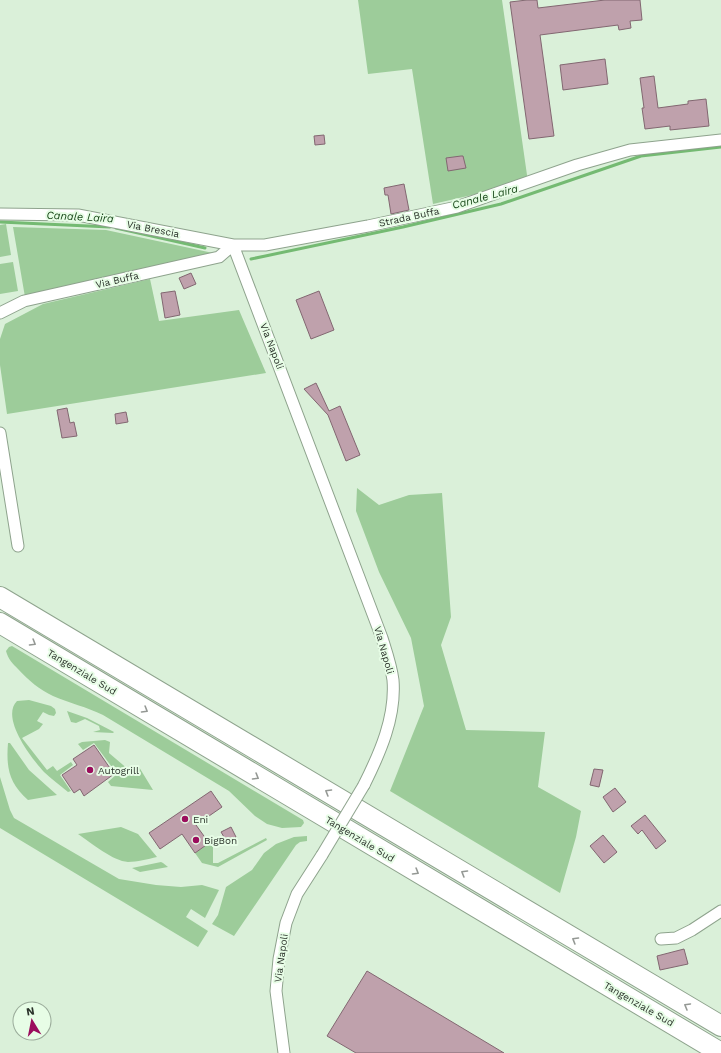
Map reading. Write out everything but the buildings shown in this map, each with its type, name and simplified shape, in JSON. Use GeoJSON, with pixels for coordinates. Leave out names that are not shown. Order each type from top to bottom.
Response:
{"type":"FeatureCollection","features":[{"type":"Feature","properties":{"kind":"highway"},"geometry":{"type":"LineString","coordinates":[[0,597],[721,1026]]}},
{"type":"Feature","properties":{"kind":"highway","name":"Tangenziale Sud"},"geometry":{"type":"LineString","coordinates":[[0,623],[721,1053]]}},
{"type":"Feature","properties":{"kind":"street","name":"Strada Buffa"},"geometry":{"type":"LineString","coordinates":[[233,245],[265,245],[368,226],[457,207],[577,165],[630,150],[721,140]]}},
{"type":"Feature","properties":{"kind":"street","name":"Via Brescia"},"geometry":{"type":"LineString","coordinates":[[0,214],[78,215],[233,245]]}},
{"type":"Feature","properties":{"kind":"street","name":"Via Buffa"},"geometry":{"type":"LineString","coordinates":[[0,313],[24,301],[219,257],[233,245]]}},
{"type":"Feature","properties":{"kind":"street","name":"Via Napoli"},"geometry":{"type":"LineString","coordinates":[[233,245],[380,631],[389,658],[393,680],[389,721],[384,744],[364,785],[297,894],[286,923],[279,959],[276,991],[284,1053]]}},
{"type":"Feature","properties":{"kind":"street"},"geometry":{"type":"LineString","coordinates":[[0,432],[18,546]]}},
{"type":"Feature","properties":{"kind":"street"},"geometry":{"type":"LineString","coordinates":[[661,940],[676,938],[692,930],[721,911]]}},
{"type":"Feature","properties":{"kind":"green space"},"geometry":{"type":"Polygon","coordinates":[[[358,0],[502,0],[528,182],[433,204],[412,69],[368,74],[358,0]]]}},
{"type":"Feature","properties":{"kind":"green space"},"geometry":{"type":"Polygon","coordinates":[[[6,224],[11,255],[0,257],[0,225],[6,224]]]}},
{"type":"Feature","properties":{"kind":"green space"},"geometry":{"type":"Polygon","coordinates":[[[13,227],[106,230],[213,253],[25,297],[13,227]]]}},
{"type":"Feature","properties":{"kind":"green space"},"geometry":{"type":"Polygon","coordinates":[[[13,262],[18,291],[0,294],[0,264],[13,262]]]}},
{"type":"Feature","properties":{"kind":"green space"},"geometry":{"type":"Polygon","coordinates":[[[150,279],[159,321],[239,310],[266,373],[7,414],[0,365],[0,339],[5,324],[43,304],[150,279]]]}},
{"type":"Feature","properties":{"kind":"green space"},"geometry":{"type":"Polygon","coordinates":[[[357,488],[379,505],[409,495],[442,493],[451,617],[441,645],[466,730],[545,732],[538,787],[581,811],[576,837],[560,893],[390,791],[424,706],[411,638],[379,572],[356,511],[357,488]]]}},
{"type":"Feature","properties":{"kind":"green space"},"geometry":{"type":"Polygon","coordinates":[[[12,646],[303,820],[304,823],[301,827],[282,828],[267,824],[255,816],[229,791],[103,715],[43,691],[26,677],[11,661],[6,651],[12,646]]]}},
{"type":"Feature","properties":{"kind":"green space"},"geometry":{"type":"Polygon","coordinates":[[[29,700],[51,706],[55,709],[56,713],[54,716],[43,712],[37,721],[43,724],[39,729],[22,738],[47,770],[53,766],[57,771],[71,762],[73,765],[60,775],[71,791],[68,792],[44,772],[32,758],[15,728],[12,717],[13,708],[17,701],[29,700]]]}},
{"type":"Feature","properties":{"kind":"green space"},"geometry":{"type":"Polygon","coordinates":[[[67,711],[87,718],[114,732],[93,732],[100,730],[99,726],[85,719],[76,723],[71,722],[67,711]]]}},
{"type":"Feature","properties":{"kind":"green space"},"geometry":{"type":"Polygon","coordinates":[[[105,740],[110,742],[109,753],[136,776],[139,767],[153,790],[111,786],[108,782],[117,774],[94,743],[83,750],[78,744],[82,742],[105,740]]]}},
{"type":"Feature","properties":{"kind":"green space"},"geometry":{"type":"Polygon","coordinates":[[[8,743],[10,743],[29,770],[57,795],[28,800],[22,794],[13,781],[8,768],[8,743]]]}},
{"type":"Feature","properties":{"kind":"green space"},"geometry":{"type":"Polygon","coordinates":[[[0,777],[10,810],[14,818],[119,879],[156,885],[181,887],[202,885],[219,890],[205,918],[191,909],[186,917],[208,931],[198,947],[0,828],[0,777]]]}},
{"type":"Feature","properties":{"kind":"green space"},"geometry":{"type":"Polygon","coordinates":[[[121,827],[138,834],[157,857],[135,862],[122,861],[102,851],[78,834],[121,827]]]}},
{"type":"Feature","properties":{"kind":"green space"},"geometry":{"type":"Polygon","coordinates":[[[307,836],[307,841],[300,842],[296,845],[234,936],[212,924],[218,915],[226,887],[252,870],[264,853],[276,844],[294,837],[307,836]]]}},
{"type":"Feature","properties":{"kind":"green space"},"geometry":{"type":"Polygon","coordinates":[[[266,838],[267,840],[218,867],[202,863],[195,853],[209,843],[213,847],[213,863],[218,863],[266,838]]]}},
{"type":"Feature","properties":{"kind":"green space"},"geometry":{"type":"Polygon","coordinates":[[[161,862],[168,867],[140,872],[132,868],[161,862]]]}},
{"type":"Feature","properties":{"kind":"waterway","name":"Canale Laira"},"geometry":{"type":"LineString","coordinates":[[251,259],[403,227],[501,204],[641,156],[721,147]]}},
{"type":"Feature","properties":{"kind":"waterway","name":"Canale Laira"},"geometry":{"type":"LineString","coordinates":[[0,222],[110,227]]}},
{"type":"Feature","properties":{"kind":"waterway","name":"Canale Laira"},"geometry":{"type":"LineString","coordinates":[[116,228],[205,248]]}},
{"type":"Feature","properties":{"kind":"place","name":"Autogrill"},"geometry":{"type":"Point","coordinates":[90,770]}},
{"type":"Feature","properties":{"kind":"place","name":"Eni"},"geometry":{"type":"Point","coordinates":[185,819]}},
{"type":"Feature","properties":{"kind":"place","name":"BigBon"},"geometry":{"type":"Point","coordinates":[196,840]}}]}
